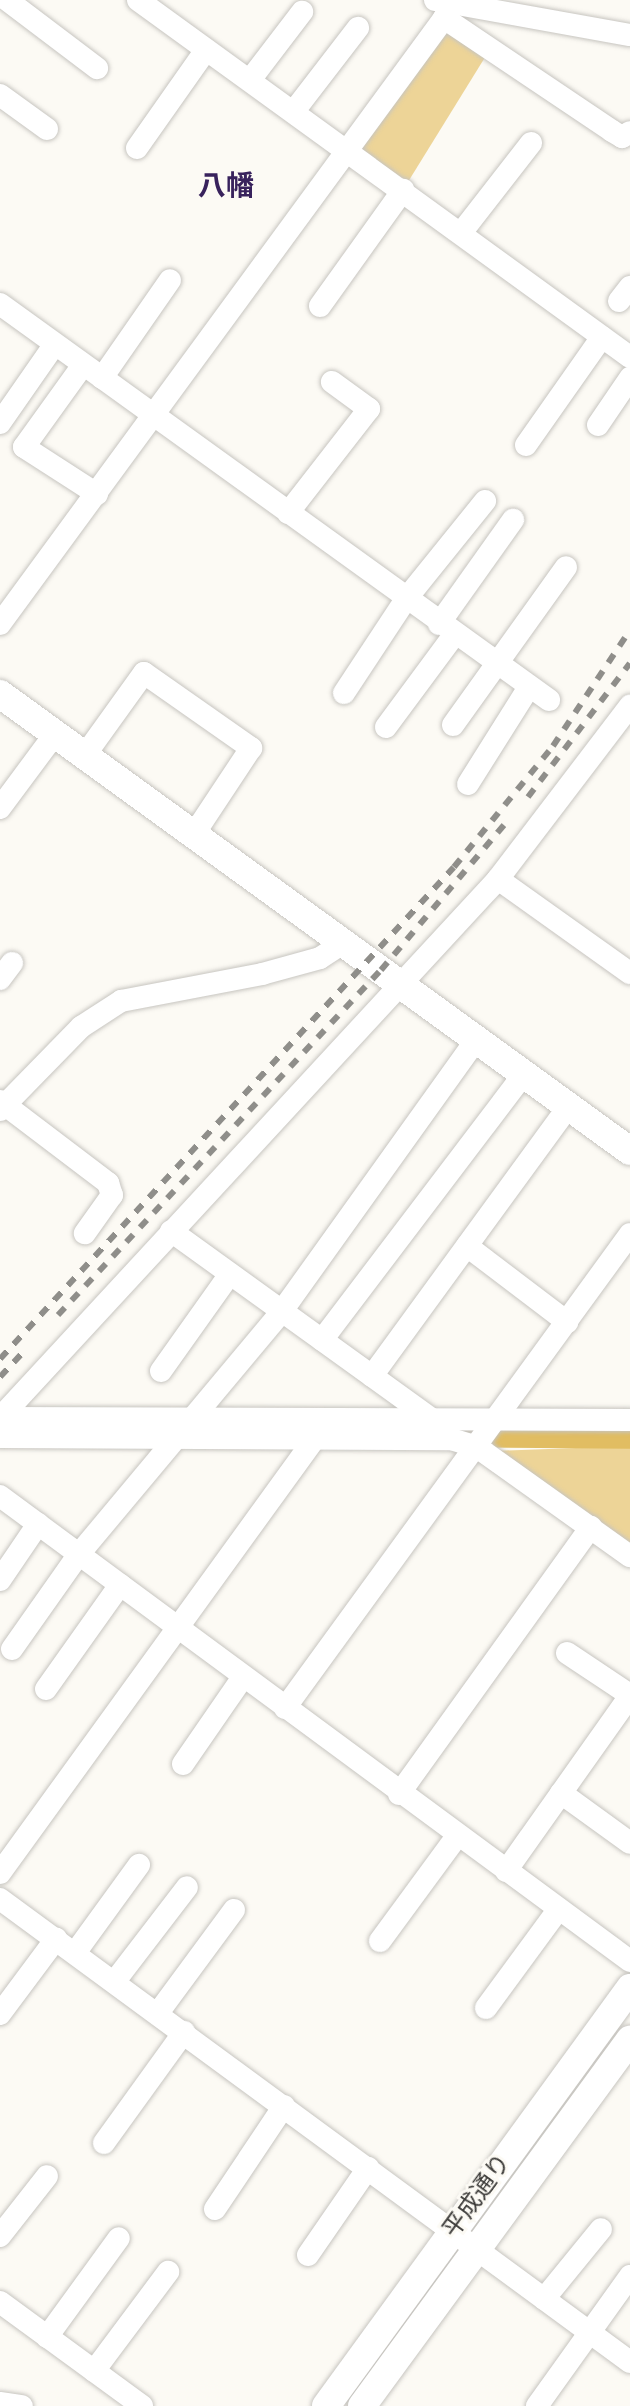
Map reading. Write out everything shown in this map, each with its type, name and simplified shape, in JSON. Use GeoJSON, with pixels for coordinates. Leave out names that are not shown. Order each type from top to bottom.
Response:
{"type":"FeatureCollection","features":[{"type":"Feature","properties":{"kind":"street"},"geometry":{"type":"LineString","coordinates":[[7,0],[97,68]]}},
{"type":"Feature","properties":{"kind":"street"},"geometry":{"type":"LineString","coordinates":[[138,0],[348,149],[630,357]]}},
{"type":"Feature","properties":{"kind":"street"},"geometry":{"type":"LineString","coordinates":[[444,8],[630,35]]}},
{"type":"Feature","properties":{"kind":"street"},"geometry":{"type":"LineString","coordinates":[[444,8],[612,131],[622,137],[630,132]]}},
{"type":"Feature","properties":{"kind":"street"},"geometry":{"type":"LineString","coordinates":[[0,624],[155,417],[348,149],[444,8]]}},
{"type":"Feature","properties":{"kind":"street"},"geometry":{"type":"LineString","coordinates":[[250,80],[302,12]]}},
{"type":"Feature","properties":{"kind":"street"},"geometry":{"type":"LineString","coordinates":[[294,111],[358,28]]}},
{"type":"Feature","properties":{"kind":"street"},"geometry":{"type":"LineString","coordinates":[[137,148],[206,50]]}},
{"type":"Feature","properties":{"kind":"street"},"geometry":{"type":"LineString","coordinates":[[0,95],[47,129]]}},
{"type":"Feature","properties":{"kind":"street"},"geometry":{"type":"LineString","coordinates":[[461,233],[531,143]]}},
{"type":"Feature","properties":{"kind":"street"},"geometry":{"type":"LineString","coordinates":[[320,306],[403,190]]}},
{"type":"Feature","properties":{"kind":"street"},"geometry":{"type":"LineString","coordinates":[[102,378],[170,280]]}},
{"type":"Feature","properties":{"kind":"street"},"geometry":{"type":"LineString","coordinates":[[0,304],[493,663],[549,700]]}},
{"type":"Feature","properties":{"kind":"street"},"geometry":{"type":"LineString","coordinates":[[526,445],[602,337]]}},
{"type":"Feature","properties":{"kind":"street"},"geometry":{"type":"LineString","coordinates":[[0,423],[55,344]]}},
{"type":"Feature","properties":{"kind":"street"},"geometry":{"type":"LineString","coordinates":[[83,365],[24,447],[97,494]]}},
{"type":"Feature","properties":{"kind":"street"},"geometry":{"type":"LineString","coordinates":[[598,425],[630,378]]}},
{"type":"Feature","properties":{"kind":"street"},"geometry":{"type":"LineString","coordinates":[[288,513],[369,409],[332,382]]}},
{"type":"Feature","properties":{"kind":"street"},"geometry":{"type":"LineString","coordinates":[[344,693],[406,599],[485,501]]}},
{"type":"Feature","properties":{"kind":"street"},"geometry":{"type":"LineString","coordinates":[[386,727],[513,520]]}},
{"type":"Feature","properties":{"kind":"street"},"geometry":{"type":"LineString","coordinates":[[453,725],[493,663],[566,567]]}},
{"type":"Feature","properties":{"kind":"street"},"geometry":{"type":"LineString","coordinates":[[85,755],[144,673],[251,748],[194,834]]}},
{"type":"Feature","properties":{"kind":"street"},"geometry":{"type":"LineString","coordinates":[[468,784],[529,687]]}},
{"type":"Feature","properties":{"kind":"street"},"geometry":{"type":"LineString","coordinates":[[0,694],[630,1151]]}},
{"type":"Feature","properties":{"kind":"street"},"geometry":{"type":"LineString","coordinates":[[0,1418],[498,879],[630,706]]}},
{"type":"Feature","properties":{"kind":"street"},"geometry":{"type":"LineString","coordinates":[[0,808],[55,734]]}},
{"type":"Feature","properties":{"kind":"street"},"geometry":{"type":"LineString","coordinates":[[498,879],[630,973]]}},
{"type":"Feature","properties":{"kind":"street"},"geometry":{"type":"LineString","coordinates":[[85,1233],[112,1195],[108,1183],[2,1106],[81,1027],[121,1001],[262,974],[320,958],[343,943]]}},
{"type":"Feature","properties":{"kind":"street"},"geometry":{"type":"LineString","coordinates":[[12,1649],[79,1554],[282,1311],[477,1039]]}},
{"type":"Feature","properties":{"kind":"street"},"geometry":{"type":"LineString","coordinates":[[322,1340],[524,1074]]}},
{"type":"Feature","properties":{"kind":"street"},"geometry":{"type":"LineString","coordinates":[[372,1376],[569,1106]]}},
{"type":"Feature","properties":{"kind":"street"},"geometry":{"type":"LineString","coordinates":[[171,1231],[430,1418]]}},
{"type":"Feature","properties":{"kind":"street"},"geometry":{"type":"LineString","coordinates":[[285,1708],[630,1234]]}},
{"type":"Feature","properties":{"kind":"street"},"geometry":{"type":"LineString","coordinates":[[467,1246],[567,1322]]}},
{"type":"Feature","properties":{"kind":"street"},"geometry":{"type":"LineString","coordinates":[[161,1371],[230,1274]]}},
{"type":"Feature","properties":{"kind":"street"},"geometry":{"type":"LineString","coordinates":[[0,1418],[630,1420]]}},
{"type":"Feature","properties":{"kind":"street"},"geometry":{"type":"LineString","coordinates":[[0,1437],[313,1441],[451,1439],[477,1447],[630,1556]]}},
{"type":"Feature","properties":{"kind":"street"},"geometry":{"type":"LineString","coordinates":[[0,1873],[313,1441]]}},
{"type":"Feature","properties":{"kind":"street"},"geometry":{"type":"LineString","coordinates":[[0,1496],[399,1794],[630,1961]]}},
{"type":"Feature","properties":{"kind":"street"},"geometry":{"type":"LineString","coordinates":[[0,1580],[38,1524]]}},
{"type":"Feature","properties":{"kind":"street"},"geometry":{"type":"LineString","coordinates":[[399,1794],[591,1527]]}},
{"type":"Feature","properties":{"kind":"street"},"geometry":{"type":"LineString","coordinates":[[46,1689],[120,1585]]}},
{"type":"Feature","properties":{"kind":"street"},"geometry":{"type":"LineString","coordinates":[[506,1871],[630,1696],[567,1653]]}},
{"type":"Feature","properties":{"kind":"street"},"geometry":{"type":"LineString","coordinates":[[183,1764],[243,1677]]}},
{"type":"Feature","properties":{"kind":"street"},"geometry":{"type":"LineString","coordinates":[[561,1793],[630,1843]]}},
{"type":"Feature","properties":{"kind":"street"},"geometry":{"type":"LineString","coordinates":[[380,1941],[457,1836]]}},
{"type":"Feature","properties":{"kind":"street"},"geometry":{"type":"LineString","coordinates":[[75,1953],[139,1865]]}},
{"type":"Feature","properties":{"kind":"street"},"geometry":{"type":"LineString","coordinates":[[115,1981],[187,1887]]}},
{"type":"Feature","properties":{"kind":"street"},"geometry":{"type":"LineString","coordinates":[[0,1899],[630,2362]]}},
{"type":"Feature","properties":{"kind":"street"},"geometry":{"type":"LineString","coordinates":[[158,2013],[234,1910]]}},
{"type":"Feature","properties":{"kind":"street"},"geometry":{"type":"LineString","coordinates":[[486,2008],[558,1910]]}},
{"type":"Feature","properties":{"kind":"street"},"geometry":{"type":"LineString","coordinates":[[0,2014],[56,1939]]}},
{"type":"Feature","properties":{"kind":"street","name":"平成通り"},"geometry":{"type":"LineString","coordinates":[[326,2406],[630,1988]]}},
{"type":"Feature","properties":{"kind":"street"},"geometry":{"type":"LineString","coordinates":[[104,2143],[184,2032]]}},
{"type":"Feature","properties":{"kind":"street","name":"平成通り"},"geometry":{"type":"LineString","coordinates":[[362,2406],[630,2040]]}},
{"type":"Feature","properties":{"kind":"street"},"geometry":{"type":"LineString","coordinates":[[215,2209],[284,2106]]}},
{"type":"Feature","properties":{"kind":"street"},"geometry":{"type":"LineString","coordinates":[[308,2255],[368,2168]]}},
{"type":"Feature","properties":{"kind":"street"},"geometry":{"type":"LineString","coordinates":[[0,2236],[47,2176]]}},
{"type":"Feature","properties":{"kind":"street"},"geometry":{"type":"LineString","coordinates":[[544,2299],[601,2229]]}},
{"type":"Feature","properties":{"kind":"street"},"geometry":{"type":"LineString","coordinates":[[47,2337],[119,2238]]}},
{"type":"Feature","properties":{"kind":"street"},"geometry":{"type":"LineString","coordinates":[[94,2371],[168,2272]]}},
{"type":"Feature","properties":{"kind":"street"},"geometry":{"type":"LineString","coordinates":[[537,2406],[630,2276]]}},
{"type":"Feature","properties":{"kind":"street"},"geometry":{"type":"LineString","coordinates":[[0,2302],[142,2406]]}},
{"type":"Feature","properties":{"kind":"street"},"geometry":{"type":"LineString","coordinates":[[0,2403],[22,2406]]}},
{"type":"Feature","properties":{"kind":"shaded area"},"geometry":{"type":"Polygon","coordinates":[[[444,18],[492,46],[403,190],[348,149],[444,18]]]}},
{"type":"Feature","properties":{"kind":"shaded area"},"geometry":{"type":"Polygon","coordinates":[[[630,1446],[630,1553],[491,1451],[630,1446]]]}},
{"type":"Feature","properties":{"kind":"waterway"},"geometry":{"type":"LineString","coordinates":[[416,1430],[630,1432]]}},
{"type":"Feature","properties":{"kind":"railway"},"geometry":{"type":"LineString","coordinates":[[0,1359],[454,867],[553,746],[630,630]]}},
{"type":"Feature","properties":{"kind":"railway"},"geometry":{"type":"LineString","coordinates":[[528,797],[630,663]]}},
{"type":"Feature","properties":{"kind":"railway"},"geometry":{"type":"LineString","coordinates":[[58,1315],[381,970],[510,818]]}},
{"type":"Feature","properties":{"kind":"railway"},"geometry":{"type":"LineString","coordinates":[[0,1377],[22,1353]]}},
{"type":"Feature","properties":{"kind":"district","name":"八幡"},"geometry":{"type":"Point","coordinates":[226,186]}}]}
